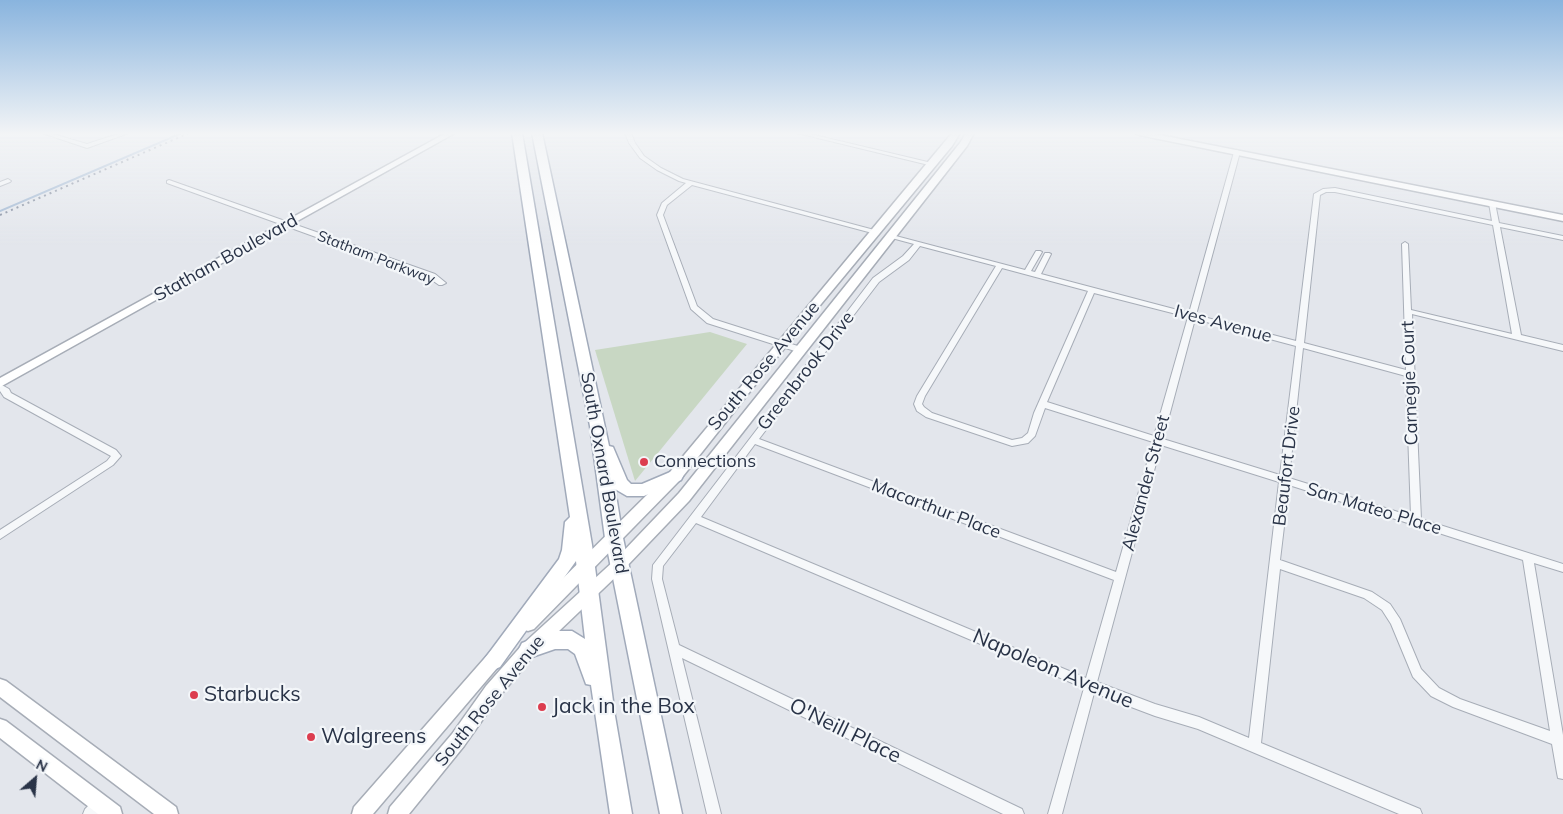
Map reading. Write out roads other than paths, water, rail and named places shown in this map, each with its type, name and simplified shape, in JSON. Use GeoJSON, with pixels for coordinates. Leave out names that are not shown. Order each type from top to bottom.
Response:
{"type":"FeatureCollection","features":[{"type":"Feature","properties":{"kind":"main road","name":"Statham Boulevard"},"geometry":{"type":"LineString","coordinates":[[0,383],[382,171]]}},
{"type":"Feature","properties":{"kind":"main road","name":"South Oxnard Boulevard"},"geometry":{"type":"LineString","coordinates":[[523,171],[586,566],[605,716],[620,812]]}},
{"type":"Feature","properties":{"kind":"main road","name":"South Oxnard Boulevard"},"geometry":{"type":"LineString","coordinates":[[545,171],[598,426],[614,538],[671,814]]}},
{"type":"Feature","properties":{"kind":"main road","name":"South Rose Avenue"},"geometry":{"type":"LineString","coordinates":[[361,814],[493,661],[675,476],[782,344],[927,171]]}},
{"type":"Feature","properties":{"kind":"main road","name":"South Rose Avenue"},"geometry":{"type":"LineString","coordinates":[[397,814],[458,740],[492,692],[529,649],[620,564],[684,498],[942,171]]}},
{"type":"Feature","properties":{"kind":"main road"},"geometry":{"type":"LineString","coordinates":[[1332,171],[1563,218]]}},
{"type":"Feature","properties":{"kind":"main road"},"geometry":{"type":"LineString","coordinates":[[890,236],[887,228],[906,205],[906,196]]}},
{"type":"Feature","properties":{"kind":"main road"},"geometry":{"type":"LineString","coordinates":[[598,426],[620,484],[627,490],[644,490],[675,476]]}},
{"type":"Feature","properties":{"kind":"main road"},"geometry":{"type":"LineString","coordinates":[[493,661],[567,562],[571,550],[576,504]]}},
{"type":"Feature","properties":{"kind":"main road"},"geometry":{"type":"LineString","coordinates":[[529,649],[564,639],[577,644],[587,658],[605,716]]}},
{"type":"Feature","properties":{"kind":"main road"},"geometry":{"type":"LineString","coordinates":[[0,687],[169,814]]}},
{"type":"Feature","properties":{"kind":"main road"},"geometry":{"type":"LineString","coordinates":[[0,727],[101,811]]}},
{"type":"Feature","properties":{"kind":"street"},"geometry":{"type":"LineString","coordinates":[[663,171],[690,184],[876,232]]}},
{"type":"Feature","properties":{"kind":"street","name":"Alexander Street"},"geometry":{"type":"LineString","coordinates":[[1055,814],[1232,171]]}},
{"type":"Feature","properties":{"kind":"street"},"geometry":{"type":"LineString","coordinates":[[0,178],[8,181],[0,184]]}},
{"type":"Feature","properties":{"kind":"street","name":"Statham Parkway"},"geometry":{"type":"LineString","coordinates":[[169,182],[432,276],[442,283]]}},
{"type":"Feature","properties":{"kind":"street"},"geometry":{"type":"LineString","coordinates":[[690,184],[664,204],[660,211],[694,307],[710,321],[801,350]]}},
{"type":"Feature","properties":{"kind":"street","name":"Beaufort Drive"},"geometry":{"type":"LineString","coordinates":[[1254,747],[1317,194],[1325,190],[1342,192],[1495,224]]}},
{"type":"Feature","properties":{"kind":"street"},"geometry":{"type":"LineString","coordinates":[[1492,203],[1517,337]]}},
{"type":"Feature","properties":{"kind":"street"},"geometry":{"type":"LineString","coordinates":[[1495,224],[1563,238]]}},
{"type":"Feature","properties":{"kind":"street","name":"Ives Avenue"},"geometry":{"type":"LineString","coordinates":[[890,236],[1410,374]]}},
{"type":"Feature","properties":{"kind":"street","name":"Greenbrook Drive"},"geometry":{"type":"LineString","coordinates":[[714,814],[656,573],[661,560],[876,280],[906,258],[918,244]]}},
{"type":"Feature","properties":{"kind":"street","name":"Carnegie Court"},"geometry":{"type":"LineString","coordinates":[[1405,244],[1416,522]]}},
{"type":"Feature","properties":{"kind":"street"},"geometry":{"type":"LineString","coordinates":[[1027,272],[1038,252]]}},
{"type":"Feature","properties":{"kind":"street"},"geometry":{"type":"LineString","coordinates":[[1037,275],[1047,254]]}},
{"type":"Feature","properties":{"kind":"street"},"geometry":{"type":"LineString","coordinates":[[1000,265],[919,399],[920,409],[929,415],[1006,441],[1023,442],[1029,439],[1032,434],[1042,404],[1092,289]]}},
{"type":"Feature","properties":{"kind":"street"},"geometry":{"type":"LineString","coordinates":[[1407,311],[1563,348]]}},
{"type":"Feature","properties":{"kind":"street"},"geometry":{"type":"LineString","coordinates":[[0,535],[110,463],[116,456],[113,452],[2,393]]}},
{"type":"Feature","properties":{"kind":"street","name":"San Mateo Place"},"geometry":{"type":"LineString","coordinates":[[1042,404],[1563,568]]}},
{"type":"Feature","properties":{"kind":"street","name":"Macarthur Place"},"geometry":{"type":"LineString","coordinates":[[753,440],[1120,578]]}},
{"type":"Feature","properties":{"kind":"street","name":"Napoleon Avenue"},"geometry":{"type":"LineString","coordinates":[[694,518],[1091,685],[1154,710],[1199,723],[1415,814]]}},
{"type":"Feature","properties":{"kind":"street"},"geometry":{"type":"LineString","coordinates":[[1528,557],[1563,773]]}},
{"type":"Feature","properties":{"kind":"street"},"geometry":{"type":"LineString","coordinates":[[1276,563],[1368,595],[1386,607],[1396,622],[1417,674],[1435,692],[1457,703],[1558,740]]}},
{"type":"Feature","properties":{"kind":"street","name":"O'Neill Place"},"geometry":{"type":"LineString","coordinates":[[673,648],[1017,814]]}},
{"type":"Feature","properties":{"kind":"waterway"},"geometry":{"type":"LineString","coordinates":[[0,211],[93,171]]}},
{"type":"Feature","properties":{"kind":"railway"},"geometry":{"type":"LineString","coordinates":[[0,215],[101,171]]}},
{"type":"Feature","properties":{"kind":"place","name":"Connections"},"geometry":{"type":"Point","coordinates":[644,462]}},
{"type":"Feature","properties":{"kind":"place","name":"Starbucks"},"geometry":{"type":"Point","coordinates":[194,695]}},
{"type":"Feature","properties":{"kind":"place","name":"Jack in the Box"},"geometry":{"type":"Point","coordinates":[542,707]}},
{"type":"Feature","properties":{"kind":"place","name":"Walgreens"},"geometry":{"type":"Point","coordinates":[311,737]}}]}
